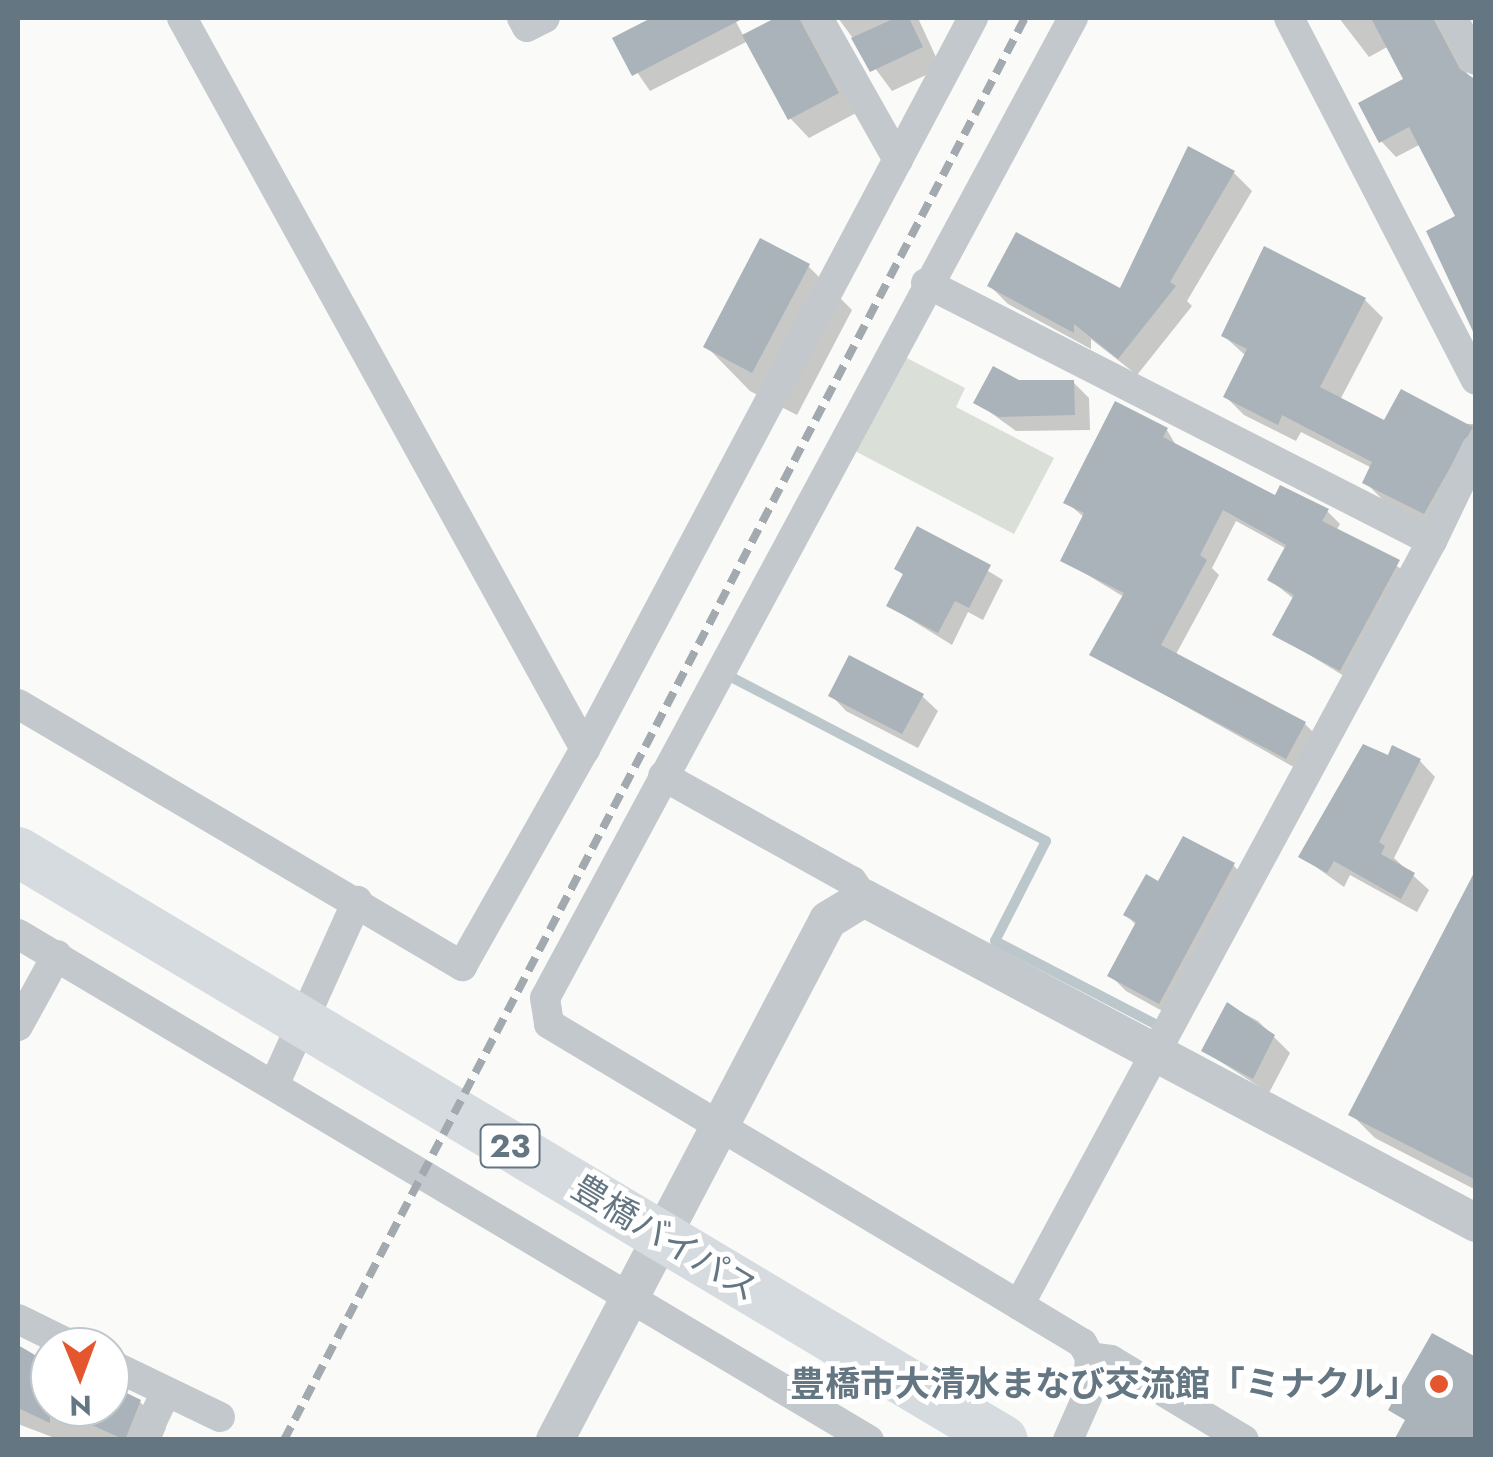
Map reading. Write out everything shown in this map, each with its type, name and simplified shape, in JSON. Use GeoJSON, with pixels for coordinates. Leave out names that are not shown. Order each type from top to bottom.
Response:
{"type":"FeatureCollection","features":[{"type":"Feature","properties":{"kind":"highway","name":"豊橋バイパス"},"geometry":{"type":"LineString","coordinates":[[18,855],[1004,1440]]}},
{"type":"Feature","properties":{"kind":"street"},"geometry":{"type":"LineString","coordinates":[[182,18],[586,749]]}},
{"type":"Feature","properties":{"kind":"street"},"geometry":{"type":"LineString","coordinates":[[522,18],[527,27],[545,18]]}},
{"type":"Feature","properties":{"kind":"street"},"geometry":{"type":"LineString","coordinates":[[818,18],[898,160]]}},
{"type":"Feature","properties":{"kind":"street"},"geometry":{"type":"LineString","coordinates":[[18,704],[357,900],[462,966],[586,749],[972,18]]}},
{"type":"Feature","properties":{"kind":"street"},"geometry":{"type":"LineString","coordinates":[[1068,1440],[1087,1397],[1090,1357],[1082,1344],[548,1024],[545,998],[926,283],[1073,18]]}},
{"type":"Feature","properties":{"kind":"street"},"geometry":{"type":"LineString","coordinates":[[1289,18],[1476,380]]}},
{"type":"Feature","properties":{"kind":"street"},"geometry":{"type":"LineString","coordinates":[[1452,18],[1476,60]]}},
{"type":"Feature","properties":{"kind":"street"},"geometry":{"type":"LineString","coordinates":[[926,283],[1432,541]]}},
{"type":"Feature","properties":{"kind":"street"},"geometry":{"type":"LineString","coordinates":[[1019,1304],[1432,541],[1476,449]]}},
{"type":"Feature","properties":{"kind":"street"},"geometry":{"type":"LineString","coordinates":[[662,776],[852,881],[864,898],[882,902],[1153,1054],[1476,1222]]}},
{"type":"Feature","properties":{"kind":"street"},"geometry":{"type":"LineString","coordinates":[[555,1440],[828,920],[864,898]]}},
{"type":"Feature","properties":{"kind":"street"},"geometry":{"type":"LineString","coordinates":[[275,1083],[357,900]]}},
{"type":"Feature","properties":{"kind":"street"},"geometry":{"type":"LineString","coordinates":[[18,934],[275,1083],[869,1440]]}},
{"type":"Feature","properties":{"kind":"street"},"geometry":{"type":"LineString","coordinates":[[18,1026],[57,955]]}},
{"type":"Feature","properties":{"kind":"street"},"geometry":{"type":"LineString","coordinates":[[1090,1357],[1111,1360],[1244,1440]]}},
{"type":"Feature","properties":{"kind":"street"},"geometry":{"type":"LineString","coordinates":[[130,1374],[220,1418]]}},
{"type":"Feature","properties":{"kind":"street"},"geometry":{"type":"LineString","coordinates":[[143,1440],[166,1392]]}},
{"type":"Feature","properties":{"kind":"shaded area"},"geometry":{"type":"Polygon","coordinates":[[[901,355],[965,388],[956,407],[1054,458],[1014,534],[851,449],[901,355]]]}},
{"type":"Feature","properties":{"kind":"building"},"geometry":{"type":"Polygon","coordinates":[[[651,18],[744,18],[632,76],[612,38],[651,18]]]}},
{"type":"Feature","properties":{"kind":"building"},"geometry":{"type":"Polygon","coordinates":[[[775,18],[799,18],[839,93],[788,120],[742,35],[775,18]]]}},
{"type":"Feature","properties":{"kind":"building"},"geometry":{"type":"Polygon","coordinates":[[[895,18],[909,18],[923,47],[870,72],[851,38],[895,18]]]}},
{"type":"Feature","properties":{"kind":"building"},"geometry":{"type":"Polygon","coordinates":[[[1371,18],[1433,18],[1460,69],[1476,80],[1476,338],[1426,231],[1455,216],[1409,127],[1379,143],[1358,103],[1403,79],[1371,18]]]}},
{"type":"Feature","properties":{"kind":"building"},"geometry":{"type":"Polygon","coordinates":[[[1188,146],[1235,171],[1170,282],[1176,286],[1118,359],[1074,324],[1074,333],[987,286],[1016,232],[1120,288],[1188,146]]]}},
{"type":"Feature","properties":{"kind":"building"},"geometry":{"type":"Polygon","coordinates":[[[760,238],[810,264],[752,373],[703,347],[760,238]]]}},
{"type":"Feature","properties":{"kind":"building"},"geometry":{"type":"Polygon","coordinates":[[[1264,246],[1366,298],[1320,387],[1384,420],[1401,389],[1473,427],[1424,514],[1362,483],[1372,462],[1282,415],[1278,425],[1223,397],[1247,349],[1221,336],[1264,246]]]}},
{"type":"Feature","properties":{"kind":"building"},"geometry":{"type":"Polygon","coordinates":[[[993,366],[1019,380],[1074,380],[1075,415],[999,417],[973,403],[993,366]]]}},
{"type":"Feature","properties":{"kind":"building"},"geometry":{"type":"Polygon","coordinates":[[[1115,401],[1168,428],[1163,437],[1275,495],[1280,485],[1329,509],[1322,521],[1400,560],[1340,671],[1272,635],[1294,595],[1267,580],[1286,545],[1223,510],[1200,555],[1207,560],[1161,645],[1306,722],[1286,759],[1089,655],[1124,593],[1060,561],[1084,513],[1063,503],[1115,401]]]}},
{"type":"Feature","properties":{"kind":"building"},"geometry":{"type":"Polygon","coordinates":[[[917,526],[991,565],[969,608],[955,601],[938,633],[886,606],[903,574],[894,569],[917,526]]]}},
{"type":"Feature","properties":{"kind":"building"},"geometry":{"type":"Polygon","coordinates":[[[849,655],[924,694],[902,734],[828,696],[849,655]]]}},
{"type":"Feature","properties":{"kind":"building"},"geometry":{"type":"Polygon","coordinates":[[[1363,744],[1388,755],[1392,745],[1421,759],[1379,842],[1385,846],[1381,854],[1415,873],[1401,899],[1334,861],[1327,873],[1298,857],[1363,744]]]}},
{"type":"Feature","properties":{"kind":"building"},"geometry":{"type":"Polygon","coordinates":[[[1183,836],[1235,863],[1159,1004],[1107,976],[1136,922],[1123,915],[1146,874],[1158,881],[1183,836]]]}},
{"type":"Feature","properties":{"kind":"building"},"geometry":{"type":"Polygon","coordinates":[[[1476,869],[1476,1180],[1348,1115],[1476,869]]]}},
{"type":"Feature","properties":{"kind":"building"},"geometry":{"type":"Polygon","coordinates":[[[1227,1002],[1275,1035],[1253,1079],[1201,1051],[1227,1002]]]}},
{"type":"Feature","properties":{"kind":"building","name":"豊橋市大清水まなび交流館「ミナクル」"},"geometry":{"type":"Polygon","coordinates":[[[1432,1333],[1476,1357],[1476,1440],[1394,1440],[1405,1420],[1388,1410],[1432,1333]]]}},
{"type":"Feature","properties":{"kind":"building"},"geometry":{"type":"Polygon","coordinates":[[[18,1345],[30,1352],[30,1414],[18,1408],[18,1345]]]}},
{"type":"Feature","properties":{"kind":"building"},"geometry":{"type":"Polygon","coordinates":[[[130,1395],[141,1400],[125,1440],[96,1427],[130,1427],[130,1395]]]}},
{"type":"Feature","properties":{"kind":"waterway"},"geometry":{"type":"LineString","coordinates":[[731,677],[1046,841],[995,941],[1163,1028]]}},
{"type":"Feature","properties":{"kind":"railway"},"geometry":{"type":"LineString","coordinates":[[284,1440],[1025,18]]}},
{"type":"Feature","properties":{"kind":"place","name":"豊橋市大清水まなび交流館「ミナクル」"},"geometry":{"type":"Point","coordinates":[1439,1384]}}]}
